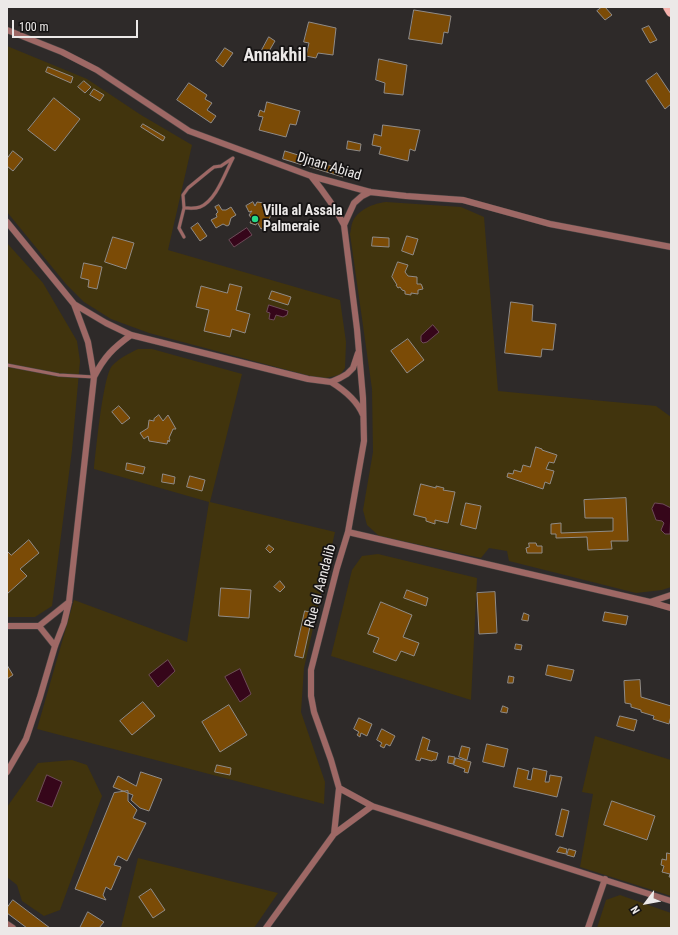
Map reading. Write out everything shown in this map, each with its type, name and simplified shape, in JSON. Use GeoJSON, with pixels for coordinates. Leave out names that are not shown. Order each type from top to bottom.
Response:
{"type":"FeatureCollection","features":[{"type":"Feature","properties":{"kind":"main road"},"geometry":{"type":"LineString","coordinates":[[668,7],[671,12]]}},
{"type":"Feature","properties":{"kind":"street","name":"Djnan Abiad"},"geometry":{"type":"LineString","coordinates":[[7,30],[69,55],[97,70],[190,131],[311,176],[370,192],[462,200],[550,224],[671,247]]}},
{"type":"Feature","properties":{"kind":"street","name":"Rue el Aandalib"},"geometry":{"type":"LineString","coordinates":[[311,176],[325,192],[344,225],[359,349],[364,419],[364,441],[348,532],[336,568],[311,670],[311,696],[314,712],[331,760],[338,788],[334,834]]}},
{"type":"Feature","properties":{"kind":"street"},"geometry":{"type":"LineString","coordinates":[[344,225],[354,203],[362,196],[370,192]]}},
{"type":"Feature","properties":{"kind":"street"},"geometry":{"type":"LineString","coordinates":[[7,222],[74,304],[88,342],[94,377],[69,602],[64,623],[55,646],[26,739],[7,772]]}},
{"type":"Feature","properties":{"kind":"street"},"geometry":{"type":"LineString","coordinates":[[74,304],[106,323],[131,335],[308,379],[331,382],[353,400],[360,409],[364,419]]}},
{"type":"Feature","properties":{"kind":"street"},"geometry":{"type":"LineString","coordinates":[[94,377],[102,361],[111,351],[131,335]]}},
{"type":"Feature","properties":{"kind":"street"},"geometry":{"type":"LineString","coordinates":[[331,382],[344,376],[353,368],[359,349]]}},
{"type":"Feature","properties":{"kind":"street"},"geometry":{"type":"LineString","coordinates":[[348,532],[671,608]]}},
{"type":"Feature","properties":{"kind":"street"},"geometry":{"type":"LineString","coordinates":[[650,602],[671,595]]}},
{"type":"Feature","properties":{"kind":"street"},"geometry":{"type":"LineString","coordinates":[[7,626],[39,626],[69,602]]}},
{"type":"Feature","properties":{"kind":"street"},"geometry":{"type":"LineString","coordinates":[[39,626],[55,646]]}},
{"type":"Feature","properties":{"kind":"street"},"geometry":{"type":"LineString","coordinates":[[338,788],[372,806],[671,901]]}},
{"type":"Feature","properties":{"kind":"street"},"geometry":{"type":"LineString","coordinates":[[266,928],[334,834],[372,806]]}},
{"type":"Feature","properties":{"kind":"street"},"geometry":{"type":"LineString","coordinates":[[588,928],[605,879]]}},
{"type":"Feature","properties":{"kind":"street"},"geometry":{"type":"LineString","coordinates":[[7,924],[13,928]]}},
{"type":"Feature","properties":{"kind":"lane"},"geometry":{"type":"LineString","coordinates":[[184,208],[198,208],[212,199],[233,158],[235,148]]}},
{"type":"Feature","properties":{"kind":"lane"},"geometry":{"type":"LineString","coordinates":[[184,237],[179,228],[184,208],[183,195],[188,188],[214,167],[221,166],[233,158]]}},
{"type":"Feature","properties":{"kind":"lane"},"geometry":{"type":"LineString","coordinates":[[7,365],[59,375],[94,377]]}},
{"type":"Feature","properties":{"kind":"shaded area"},"geometry":{"type":"Polygon","coordinates":[[[7,46],[87,79],[141,115],[192,145],[168,250],[340,300],[346,342],[345,368],[340,375],[321,379],[149,333],[111,319],[84,302],[66,284],[7,212],[7,46]]]}},
{"type":"Feature","properties":{"kind":"shaded area"},"geometry":{"type":"Polygon","coordinates":[[[386,202],[461,207],[484,217],[498,391],[656,406],[671,417],[671,587],[662,590],[636,593],[509,561],[507,551],[489,548],[481,558],[379,536],[367,525],[363,510],[373,452],[372,389],[350,234],[355,217],[362,210],[376,204],[386,202]]]}},
{"type":"Feature","properties":{"kind":"shaded area"},"geometry":{"type":"Polygon","coordinates":[[[247,228],[252,235],[234,247],[229,240],[247,228]]]}},
{"type":"Feature","properties":{"kind":"shaded area"},"geometry":{"type":"Polygon","coordinates":[[[7,243],[43,283],[77,341],[80,361],[72,450],[52,606],[35,617],[7,617],[7,243]]]}},
{"type":"Feature","properties":{"kind":"shaded area"},"geometry":{"type":"Polygon","coordinates":[[[269,305],[288,311],[287,315],[283,317],[276,315],[274,320],[269,319],[270,313],[267,312],[269,305]]]}},
{"type":"Feature","properties":{"kind":"shaded area"},"geometry":{"type":"Polygon","coordinates":[[[433,325],[439,332],[427,342],[423,343],[421,341],[421,336],[433,325]]]}},
{"type":"Feature","properties":{"kind":"shaded area"},"geometry":{"type":"Polygon","coordinates":[[[138,349],[152,349],[242,374],[210,502],[335,532],[304,668],[301,712],[325,782],[324,804],[37,729],[74,600],[187,642],[209,502],[94,469],[100,414],[109,373],[112,366],[124,356],[138,349]]]}},
{"type":"Feature","properties":{"kind":"shaded area"},"geometry":{"type":"Polygon","coordinates":[[[655,503],[663,504],[671,508],[670,534],[665,534],[661,530],[664,523],[662,521],[656,520],[652,509],[655,503]]]}},
{"type":"Feature","properties":{"kind":"shaded area"},"geometry":{"type":"Polygon","coordinates":[[[378,554],[477,578],[471,700],[331,656],[352,570],[362,556],[378,554]]]}},
{"type":"Feature","properties":{"kind":"shaded area"},"geometry":{"type":"Polygon","coordinates":[[[168,660],[175,671],[158,687],[149,675],[168,660]]]}},
{"type":"Feature","properties":{"kind":"shaded area"},"geometry":{"type":"Polygon","coordinates":[[[240,669],[251,694],[240,702],[225,677],[240,669]]]}},
{"type":"Feature","properties":{"kind":"shaded area"},"geometry":{"type":"Polygon","coordinates":[[[595,736],[671,760],[671,896],[580,867],[593,794],[582,792],[595,736]]]}},
{"type":"Feature","properties":{"kind":"shaded area"},"geometry":{"type":"Polygon","coordinates":[[[72,760],[87,765],[102,796],[60,910],[44,916],[22,901],[17,885],[7,877],[7,807],[38,763],[72,760]]]}},
{"type":"Feature","properties":{"kind":"shaded area"},"geometry":{"type":"Polygon","coordinates":[[[47,775],[62,782],[52,807],[37,801],[47,775]]]}},
{"type":"Feature","properties":{"kind":"shaded area"},"geometry":{"type":"Polygon","coordinates":[[[138,858],[278,893],[254,928],[121,928],[138,858]]]}},
{"type":"Feature","properties":{"kind":"shaded area"},"geometry":{"type":"Polygon","coordinates":[[[620,895],[671,913],[671,928],[597,928],[606,900],[620,895]]]}},
{"type":"Feature","properties":{"kind":"building"},"geometry":{"type":"Polygon","coordinates":[[[602,7],[605,7],[612,15],[605,20],[597,11],[602,7]]]}},
{"type":"Feature","properties":{"kind":"building"},"geometry":{"type":"Polygon","coordinates":[[[414,10],[451,16],[448,33],[444,32],[442,44],[409,39],[414,10]]]}},
{"type":"Feature","properties":{"kind":"building"},"geometry":{"type":"Polygon","coordinates":[[[309,22],[336,28],[333,55],[318,53],[316,58],[306,56],[309,43],[304,42],[309,22]]]}},
{"type":"Feature","properties":{"kind":"building"},"geometry":{"type":"Polygon","coordinates":[[[649,26],[657,40],[650,43],[642,29],[649,26]]]}},
{"type":"Feature","properties":{"kind":"building"},"geometry":{"type":"Polygon","coordinates":[[[269,37],[275,41],[268,53],[262,50],[269,37]]]}},
{"type":"Feature","properties":{"kind":"building"},"geometry":{"type":"Polygon","coordinates":[[[225,48],[233,53],[223,67],[216,61],[225,48]]]}},
{"type":"Feature","properties":{"kind":"building"},"geometry":{"type":"Polygon","coordinates":[[[379,59],[407,65],[403,95],[384,93],[385,83],[376,80],[379,59]]]}},
{"type":"Feature","properties":{"kind":"building"},"geometry":{"type":"Polygon","coordinates":[[[48,67],[73,77],[71,83],[46,72],[48,67]]]}},
{"type":"Feature","properties":{"kind":"building"},"geometry":{"type":"Polygon","coordinates":[[[657,73],[671,94],[671,104],[665,109],[646,81],[657,73]]]}},
{"type":"Feature","properties":{"kind":"building"},"geometry":{"type":"Polygon","coordinates":[[[84,81],[91,87],[85,93],[78,87],[84,81]]]}},
{"type":"Feature","properties":{"kind":"building"},"geometry":{"type":"Polygon","coordinates":[[[189,83],[207,95],[205,99],[212,103],[207,110],[216,116],[211,123],[177,100],[189,83]]]}},
{"type":"Feature","properties":{"kind":"building"},"geometry":{"type":"Polygon","coordinates":[[[94,89],[104,95],[100,101],[90,95],[94,89]]]}},
{"type":"Feature","properties":{"kind":"building"},"geometry":{"type":"Polygon","coordinates":[[[54,98],[80,119],[55,151],[28,130],[54,98]]]}},
{"type":"Feature","properties":{"kind":"building"},"geometry":{"type":"Polygon","coordinates":[[[267,102],[300,111],[296,125],[290,124],[286,137],[259,130],[263,117],[258,116],[260,110],[264,112],[267,102]]]}},
{"type":"Feature","properties":{"kind":"building"},"geometry":{"type":"Polygon","coordinates":[[[143,124],[165,137],[163,141],[141,127],[143,124]]]}},
{"type":"Feature","properties":{"kind":"building"},"geometry":{"type":"Polygon","coordinates":[[[383,125],[420,130],[415,151],[410,149],[408,161],[379,154],[381,147],[372,145],[374,134],[381,136],[383,125]]]}},
{"type":"Feature","properties":{"kind":"building"},"geometry":{"type":"Polygon","coordinates":[[[348,141],[361,144],[360,151],[347,149],[348,141]]]}},
{"type":"Feature","properties":{"kind":"building"},"geometry":{"type":"Polygon","coordinates":[[[13,151],[23,159],[13,171],[7,166],[7,159],[13,151]]]}},
{"type":"Feature","properties":{"kind":"building"},"geometry":{"type":"Polygon","coordinates":[[[285,151],[308,158],[306,166],[283,159],[285,151]]]}},
{"type":"Feature","properties":{"kind":"building"},"geometry":{"type":"Polygon","coordinates":[[[312,160],[345,170],[343,177],[310,167],[312,160]]]}},
{"type":"Feature","properties":{"kind":"building"},"geometry":{"type":"Polygon","coordinates":[[[253,202],[255,206],[257,202],[264,203],[262,207],[267,205],[271,210],[267,213],[271,215],[268,222],[265,219],[264,221],[267,225],[261,229],[257,222],[256,225],[250,223],[252,219],[249,215],[252,211],[249,212],[246,206],[253,202]]]}},
{"type":"Feature","properties":{"kind":"building"},"geometry":{"type":"Polygon","coordinates":[[[219,205],[222,210],[226,210],[231,207],[236,215],[231,218],[229,225],[227,226],[223,224],[216,228],[211,220],[217,217],[216,214],[218,212],[215,207],[219,205]]]}},
{"type":"Feature","properties":{"kind":"building"},"geometry":{"type":"Polygon","coordinates":[[[198,223],[207,236],[200,241],[191,228],[198,223]]]}},
{"type":"Feature","properties":{"kind":"building"},"geometry":{"type":"Polygon","coordinates":[[[407,236],[418,239],[413,255],[402,251],[407,236]]]}},
{"type":"Feature","properties":{"kind":"building"},"geometry":{"type":"Polygon","coordinates":[[[113,237],[134,243],[126,269],[105,262],[113,237]]]}},
{"type":"Feature","properties":{"kind":"building"},"geometry":{"type":"Polygon","coordinates":[[[373,237],[389,238],[389,247],[372,246],[373,237]]]}},
{"type":"Feature","properties":{"kind":"building"},"geometry":{"type":"Polygon","coordinates":[[[398,262],[408,265],[405,272],[408,276],[417,277],[417,284],[421,284],[423,289],[418,290],[418,294],[405,294],[405,291],[400,287],[398,288],[396,285],[392,277],[398,262]]]}},
{"type":"Feature","properties":{"kind":"building"},"geometry":{"type":"Polygon","coordinates":[[[84,263],[102,267],[97,289],[88,287],[89,280],[81,278],[84,263]]]}},
{"type":"Feature","properties":{"kind":"building"},"geometry":{"type":"Polygon","coordinates":[[[230,284],[242,287],[236,310],[250,314],[245,333],[232,329],[230,337],[204,331],[209,310],[196,307],[201,286],[227,293],[230,284]]]}},
{"type":"Feature","properties":{"kind":"building"},"geometry":{"type":"Polygon","coordinates":[[[272,291],[291,297],[288,305],[269,299],[272,291]]]}},
{"type":"Feature","properties":{"kind":"building"},"geometry":{"type":"Polygon","coordinates":[[[511,302],[533,305],[532,321],[556,324],[553,350],[542,349],[541,357],[505,353],[511,302]]]}},
{"type":"Feature","properties":{"kind":"building"},"geometry":{"type":"Polygon","coordinates":[[[408,339],[424,360],[407,373],[391,351],[408,339]]]}},
{"type":"Feature","properties":{"kind":"building"},"geometry":{"type":"Polygon","coordinates":[[[119,406],[130,418],[122,424],[112,412],[119,406]]]}},
{"type":"Feature","properties":{"kind":"building"},"geometry":{"type":"Polygon","coordinates":[[[159,415],[163,421],[168,415],[176,429],[173,429],[169,438],[170,440],[169,442],[168,440],[167,444],[149,441],[148,436],[144,439],[140,433],[148,428],[149,420],[154,421],[154,419],[159,415]]]}},
{"type":"Feature","properties":{"kind":"building"},"geometry":{"type":"Polygon","coordinates":[[[536,447],[557,455],[554,463],[549,462],[546,469],[554,471],[550,484],[545,482],[543,489],[507,477],[508,473],[513,474],[514,470],[521,472],[523,465],[530,467],[536,447]]]}},
{"type":"Feature","properties":{"kind":"building"},"geometry":{"type":"Polygon","coordinates":[[[127,463],[145,467],[143,474],[126,470],[127,463]]]}},
{"type":"Feature","properties":{"kind":"building"},"geometry":{"type":"Polygon","coordinates":[[[163,474],[175,477],[174,484],[162,482],[163,474]]]}},
{"type":"Feature","properties":{"kind":"building"},"geometry":{"type":"Polygon","coordinates":[[[190,476],[205,480],[202,491],[187,487],[190,476]]]}},
{"type":"Feature","properties":{"kind":"building"},"geometry":{"type":"Polygon","coordinates":[[[421,484],[436,488],[436,486],[444,488],[443,490],[455,492],[448,523],[435,520],[435,524],[426,521],[426,518],[414,515],[421,484]]]}},
{"type":"Feature","properties":{"kind":"building"},"geometry":{"type":"Polygon","coordinates":[[[626,498],[628,541],[611,541],[612,549],[588,550],[587,537],[556,538],[556,534],[551,534],[551,524],[561,523],[561,533],[613,531],[613,518],[585,518],[584,500],[626,498]]]}},
{"type":"Feature","properties":{"kind":"building"},"geometry":{"type":"Polygon","coordinates":[[[466,503],[481,506],[476,529],[461,525],[466,503]]]}},
{"type":"Feature","properties":{"kind":"building"},"geometry":{"type":"Polygon","coordinates":[[[29,540],[39,553],[20,569],[27,576],[7,594],[7,551],[11,555],[29,540]]]}},
{"type":"Feature","properties":{"kind":"building"},"geometry":{"type":"Polygon","coordinates":[[[529,543],[536,543],[537,546],[542,546],[542,553],[527,553],[526,548],[529,547],[529,543]]]}},
{"type":"Feature","properties":{"kind":"building"},"geometry":{"type":"Polygon","coordinates":[[[269,545],[274,549],[270,553],[266,549],[269,545]]]}},
{"type":"Feature","properties":{"kind":"building"},"geometry":{"type":"Polygon","coordinates":[[[280,581],[285,587],[280,592],[274,587],[280,581]]]}},
{"type":"Feature","properties":{"kind":"building"},"geometry":{"type":"Polygon","coordinates":[[[221,588],[251,590],[249,618],[219,616],[221,588]]]}},
{"type":"Feature","properties":{"kind":"building"},"geometry":{"type":"Polygon","coordinates":[[[407,590],[428,598],[426,606],[404,598],[407,590]]]}},
{"type":"Feature","properties":{"kind":"building"},"geometry":{"type":"Polygon","coordinates":[[[495,592],[497,633],[479,634],[477,593],[495,592]]]}},
{"type":"Feature","properties":{"kind":"building"},"geometry":{"type":"Polygon","coordinates":[[[381,602],[412,615],[403,637],[419,643],[414,656],[401,651],[396,661],[373,652],[379,638],[368,634],[381,602]]]}},
{"type":"Feature","properties":{"kind":"building"},"geometry":{"type":"Polygon","coordinates":[[[305,611],[313,613],[303,658],[295,656],[305,611]]]}},
{"type":"Feature","properties":{"kind":"building"},"geometry":{"type":"Polygon","coordinates":[[[605,612],[628,616],[626,625],[603,621],[605,612]]]}},
{"type":"Feature","properties":{"kind":"building"},"geometry":{"type":"Polygon","coordinates":[[[524,613],[529,615],[528,621],[522,620],[524,613]]]}},
{"type":"Feature","properties":{"kind":"building"},"geometry":{"type":"Polygon","coordinates":[[[516,644],[522,645],[521,650],[515,649],[516,644]]]}},
{"type":"Feature","properties":{"kind":"building"},"geometry":{"type":"Polygon","coordinates":[[[7,665],[13,675],[7,679],[7,665]]]}},
{"type":"Feature","properties":{"kind":"building"},"geometry":{"type":"Polygon","coordinates":[[[548,665],[574,670],[571,681],[546,675],[548,665]]]}},
{"type":"Feature","properties":{"kind":"building"},"geometry":{"type":"Polygon","coordinates":[[[509,676],[514,677],[513,683],[508,683],[509,676]]]}},
{"type":"Feature","properties":{"kind":"building"},"geometry":{"type":"Polygon","coordinates":[[[640,680],[641,697],[671,706],[669,724],[653,719],[654,716],[641,712],[641,710],[631,707],[631,704],[625,703],[624,681],[640,680]]]}},
{"type":"Feature","properties":{"kind":"building"},"geometry":{"type":"Polygon","coordinates":[[[143,702],[155,716],[132,735],[120,721],[143,702]]]}},
{"type":"Feature","properties":{"kind":"building"},"geometry":{"type":"Polygon","coordinates":[[[229,705],[247,735],[220,752],[202,722],[229,705]]]}},
{"type":"Feature","properties":{"kind":"building"},"geometry":{"type":"Polygon","coordinates":[[[503,706],[508,708],[507,713],[501,712],[503,706]]]}},
{"type":"Feature","properties":{"kind":"building"},"geometry":{"type":"Polygon","coordinates":[[[620,716],[637,720],[634,731],[617,726],[620,716]]]}},
{"type":"Feature","properties":{"kind":"building"},"geometry":{"type":"Polygon","coordinates":[[[359,718],[372,724],[367,736],[361,733],[360,737],[357,735],[359,732],[354,729],[359,718]]]}},
{"type":"Feature","properties":{"kind":"building"},"geometry":{"type":"Polygon","coordinates":[[[382,729],[395,736],[390,746],[386,744],[384,748],[380,746],[382,743],[377,740],[382,729]]]}},
{"type":"Feature","properties":{"kind":"building"},"geometry":{"type":"Polygon","coordinates":[[[423,737],[430,740],[427,750],[438,753],[436,760],[432,761],[421,758],[420,761],[416,760],[423,737]]]}},
{"type":"Feature","properties":{"kind":"building"},"geometry":{"type":"Polygon","coordinates":[[[487,744],[508,749],[504,767],[483,762],[487,744]]]}},
{"type":"Feature","properties":{"kind":"building"},"geometry":{"type":"Polygon","coordinates":[[[462,746],[470,748],[467,760],[459,757],[462,746]]]}},
{"type":"Feature","properties":{"kind":"building"},"geometry":{"type":"Polygon","coordinates":[[[449,756],[455,757],[453,764],[448,763],[449,756]]]}},
{"type":"Feature","properties":{"kind":"building"},"geometry":{"type":"Polygon","coordinates":[[[456,758],[471,762],[468,773],[464,772],[465,769],[454,765],[456,758]]]}},
{"type":"Feature","properties":{"kind":"building"},"geometry":{"type":"Polygon","coordinates":[[[217,765],[231,768],[230,775],[215,772],[217,765]]]}},
{"type":"Feature","properties":{"kind":"building"},"geometry":{"type":"Polygon","coordinates":[[[518,768],[529,771],[527,779],[531,780],[533,768],[547,771],[545,782],[549,782],[550,775],[562,777],[557,797],[514,787],[518,768]]]}},
{"type":"Feature","properties":{"kind":"building"},"geometry":{"type":"Polygon","coordinates":[[[141,772],[162,779],[149,811],[140,808],[131,800],[133,795],[113,787],[118,776],[136,786],[141,772]]]}},
{"type":"Feature","properties":{"kind":"building"},"geometry":{"type":"Polygon","coordinates":[[[128,791],[128,801],[137,810],[133,818],[146,823],[127,861],[118,856],[114,865],[121,867],[111,890],[106,887],[103,895],[106,900],[75,889],[114,793],[128,791]]]}},
{"type":"Feature","properties":{"kind":"building"},"geometry":{"type":"Polygon","coordinates":[[[612,801],[655,816],[647,840],[604,825],[612,801]]]}},
{"type":"Feature","properties":{"kind":"building"},"geometry":{"type":"Polygon","coordinates":[[[562,809],[569,811],[563,837],[556,835],[562,809]]]}},
{"type":"Feature","properties":{"kind":"building"},"geometry":{"type":"Polygon","coordinates":[[[560,847],[567,849],[566,854],[557,852],[560,847]]]}},
{"type":"Feature","properties":{"kind":"building"},"geometry":{"type":"Polygon","coordinates":[[[569,849],[576,851],[574,857],[567,855],[569,849]]]}},
{"type":"Feature","properties":{"kind":"building"},"geometry":{"type":"Polygon","coordinates":[[[667,853],[671,854],[671,877],[669,877],[670,874],[662,872],[664,866],[661,865],[662,859],[666,860],[667,853]]]}},
{"type":"Feature","properties":{"kind":"building"},"geometry":{"type":"Polygon","coordinates":[[[151,889],[165,910],[153,918],[139,897],[151,889]]]}},
{"type":"Feature","properties":{"kind":"building"},"geometry":{"type":"Polygon","coordinates":[[[13,900],[50,928],[27,928],[7,913],[7,908],[13,900]]]}},
{"type":"Feature","properties":{"kind":"building"},"geometry":{"type":"Polygon","coordinates":[[[88,912],[104,922],[99,928],[80,928],[88,912]]]}},
{"type":"Feature","properties":{"kind":"place","name":"Villa al Assala Palmeraie"},"geometry":{"type":"Point","coordinates":[255,219]}},
{"type":"Feature","properties":{"kind":"district","name":"Annakhil"},"geometry":{"type":"Point","coordinates":[275,56]}}]}
